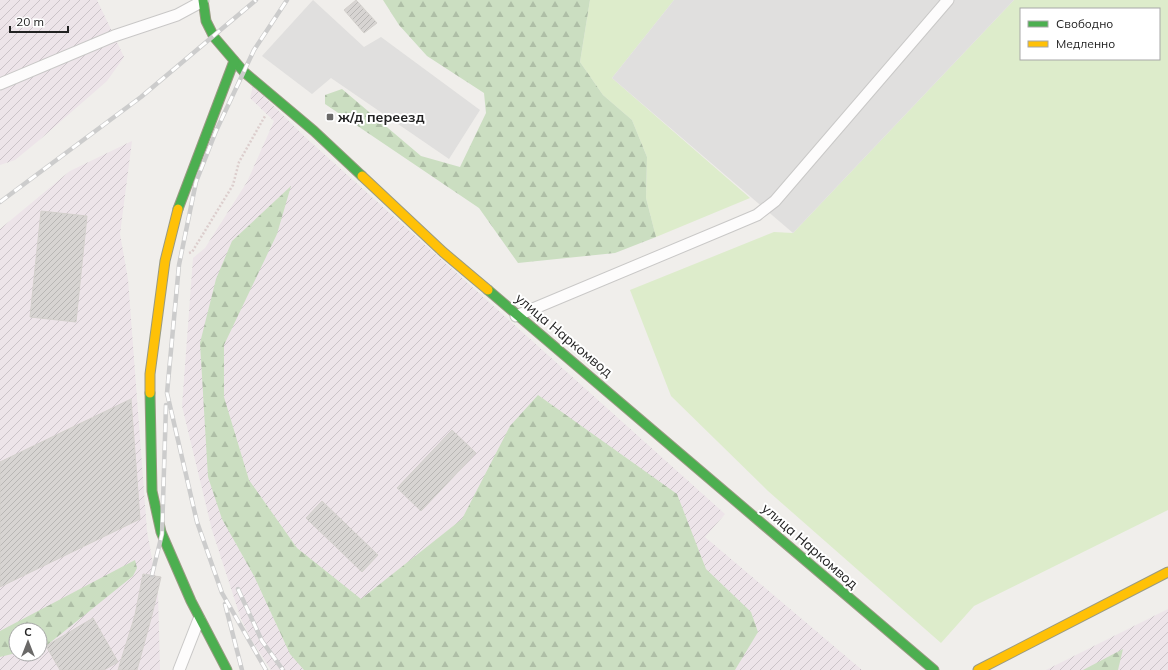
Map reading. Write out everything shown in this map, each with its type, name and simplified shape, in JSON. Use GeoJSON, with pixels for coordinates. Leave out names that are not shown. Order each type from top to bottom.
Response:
{"type":"FeatureCollection","features":[{"type":"Feature","properties":{"kind":"street","name":"улица Наркомвод"},"geometry":{"type":"LineString","coordinates":[[203,1],[206,21],[214,37],[244,72],[277,99],[514,318],[934,670]]}},
{"type":"Feature","properties":{"kind":"street"},"geometry":{"type":"LineString","coordinates":[[227,670],[200,618],[161,532],[152,490],[149,419],[150,374],[165,261],[181,198],[234,61]]}},
{"type":"Feature","properties":{"kind":"street"},"geometry":{"type":"LineString","coordinates":[[978,670],[1168,572]]}},
{"type":"Feature","properties":{"kind":"lane"},"geometry":{"type":"LineString","coordinates":[[514,318],[756,215],[775,201],[948,0]]}},
{"type":"Feature","properties":{"kind":"lane"},"geometry":{"type":"LineString","coordinates":[[0,84],[114,36],[177,15],[203,1]]}},
{"type":"Feature","properties":{"kind":"lane"},"geometry":{"type":"LineString","coordinates":[[179,670],[200,618]]}},
{"type":"Feature","properties":{"kind":"path"},"geometry":{"type":"LineString","coordinates":[[165,261],[192,252],[233,185],[239,162],[258,126],[277,99]]}},
{"type":"Feature","properties":{"kind":"shaded area"},"geometry":{"type":"Polygon","coordinates":[[[0,0],[97,0],[124,57],[107,81],[37,142],[15,160],[0,165],[0,0]]]}},
{"type":"Feature","properties":{"kind":"shaded area"},"geometry":{"type":"Polygon","coordinates":[[[313,0],[364,47],[381,37],[480,110],[449,159],[331,78],[312,94],[262,56],[313,0]]]}},
{"type":"Feature","properties":{"kind":"shaded area"},"geometry":{"type":"Polygon","coordinates":[[[674,0],[1014,0],[793,233],[612,78],[674,0]]]}},
{"type":"Feature","properties":{"kind":"shaded area"},"geometry":{"type":"Polygon","coordinates":[[[253,86],[305,137],[725,514],[705,537],[862,670],[271,670],[252,641],[241,619],[212,530],[182,406],[193,258],[205,248],[247,182],[274,121],[250,98],[253,86]]]}},
{"type":"Feature","properties":{"kind":"shaded area"},"geometry":{"type":"Polygon","coordinates":[[[132,141],[120,234],[128,279],[147,531],[158,592],[160,670],[0,670],[0,229],[70,171],[132,141]]]}},
{"type":"Feature","properties":{"kind":"shaded area"},"geometry":{"type":"Polygon","coordinates":[[[1168,609],[1168,670],[1046,670],[1168,609]]]}},
{"type":"Feature","properties":{"kind":"green space"},"geometry":{"type":"Polygon","coordinates":[[[383,0],[590,0],[580,62],[603,95],[632,120],[647,157],[646,198],[656,237],[615,253],[518,263],[479,208],[325,104],[325,95],[342,89],[421,156],[460,167],[486,113],[484,93],[427,56],[399,25],[383,0]]]}},
{"type":"Feature","properties":{"kind":"green space"},"geometry":{"type":"Polygon","coordinates":[[[590,0],[674,0],[612,78],[750,198],[656,237],[646,198],[647,157],[632,120],[603,95],[580,62],[590,0]]]}},
{"type":"Feature","properties":{"kind":"green space"},"geometry":{"type":"Polygon","coordinates":[[[1014,0],[1168,0],[1168,510],[974,606],[941,643],[768,491],[671,396],[630,290],[774,232],[793,233],[1014,0]]]}},
{"type":"Feature","properties":{"kind":"green space"},"geometry":{"type":"Polygon","coordinates":[[[291,186],[277,234],[224,345],[224,397],[249,480],[297,548],[361,599],[462,519],[510,426],[538,395],[677,494],[706,569],[751,612],[758,632],[735,670],[304,670],[290,654],[254,576],[222,519],[208,477],[200,343],[216,279],[232,241],[291,186]]]}},
{"type":"Feature","properties":{"kind":"green space"},"geometry":{"type":"Polygon","coordinates":[[[135,560],[137,568],[133,576],[48,644],[48,622],[17,622],[135,560]]]}},
{"type":"Feature","properties":{"kind":"green space"},"geometry":{"type":"Polygon","coordinates":[[[8,627],[8,655],[0,657],[0,631],[8,627]]]}},
{"type":"Feature","properties":{"kind":"green space"},"geometry":{"type":"Polygon","coordinates":[[[1123,649],[1118,670],[1083,670],[1123,649]]]}},
{"type":"Feature","properties":{"kind":"building"},"geometry":{"type":"Polygon","coordinates":[[[356,0],[377,23],[364,33],[344,10],[356,0]]]}},
{"type":"Feature","properties":{"kind":"building"},"geometry":{"type":"Polygon","coordinates":[[[41,211],[87,216],[76,322],[30,317],[41,211]]]}},
{"type":"Feature","properties":{"kind":"building"},"geometry":{"type":"Polygon","coordinates":[[[131,399],[140,519],[0,587],[0,462],[131,399]]]}},
{"type":"Feature","properties":{"kind":"building"},"geometry":{"type":"Polygon","coordinates":[[[452,430],[476,453],[421,511],[397,488],[452,430]]]}},
{"type":"Feature","properties":{"kind":"building"},"geometry":{"type":"Polygon","coordinates":[[[322,501],[378,555],[362,572],[306,518],[322,501]]]}},
{"type":"Feature","properties":{"kind":"building"},"geometry":{"type":"Polygon","coordinates":[[[143,574],[161,577],[152,615],[137,670],[118,670],[135,615],[143,574]]]}},
{"type":"Feature","properties":{"kind":"building"},"geometry":{"type":"Polygon","coordinates":[[[93,618],[118,662],[104,670],[60,670],[48,649],[48,645],[93,618]]]}},
{"type":"Feature","properties":{"kind":"railway"},"geometry":{"type":"LineString","coordinates":[[0,202],[141,97],[256,0]]}},
{"type":"Feature","properties":{"kind":"railway"},"geometry":{"type":"LineString","coordinates":[[266,670],[222,593],[197,522],[167,393],[179,265],[196,182],[216,131],[254,50],[287,0]]}},
{"type":"Feature","properties":{"kind":"railway"},"geometry":{"type":"LineString","coordinates":[[152,575],[162,534],[166,405]]}},
{"type":"Feature","properties":{"kind":"railway"},"geometry":{"type":"LineString","coordinates":[[238,589],[262,641],[283,670]]}},
{"type":"Feature","properties":{"kind":"railway"},"geometry":{"type":"LineString","coordinates":[[225,604],[242,670]]}},
{"type":"Feature","properties":{"kind":"traffic: fast"},"geometry":{"type":"LineString","coordinates":[[203,0],[206,21],[214,37],[244,72],[314,131],[362,176]]}},
{"type":"Feature","properties":{"kind":"traffic: fast"},"geometry":{"type":"LineString","coordinates":[[178,209],[234,61]]}},
{"type":"Feature","properties":{"kind":"traffic: fast"},"geometry":{"type":"LineString","coordinates":[[488,290],[934,670]]}},
{"type":"Feature","properties":{"kind":"traffic: fast"},"geometry":{"type":"LineString","coordinates":[[150,393],[152,491],[161,532],[191,601],[227,670]]}},
{"type":"Feature","properties":{"kind":"traffic: slow"},"geometry":{"type":"LineString","coordinates":[[362,176],[443,252],[488,290]]}},
{"type":"Feature","properties":{"kind":"traffic: slow"},"geometry":{"type":"LineString","coordinates":[[150,393],[150,374],[165,261],[178,209]]}},
{"type":"Feature","properties":{"kind":"traffic: slow"},"geometry":{"type":"LineString","coordinates":[[978,670],[1168,572]]}},
{"type":"Feature","properties":{"kind":"place","name":"ж/д переезд"},"geometry":{"type":"Point","coordinates":[330,117]}}]}
